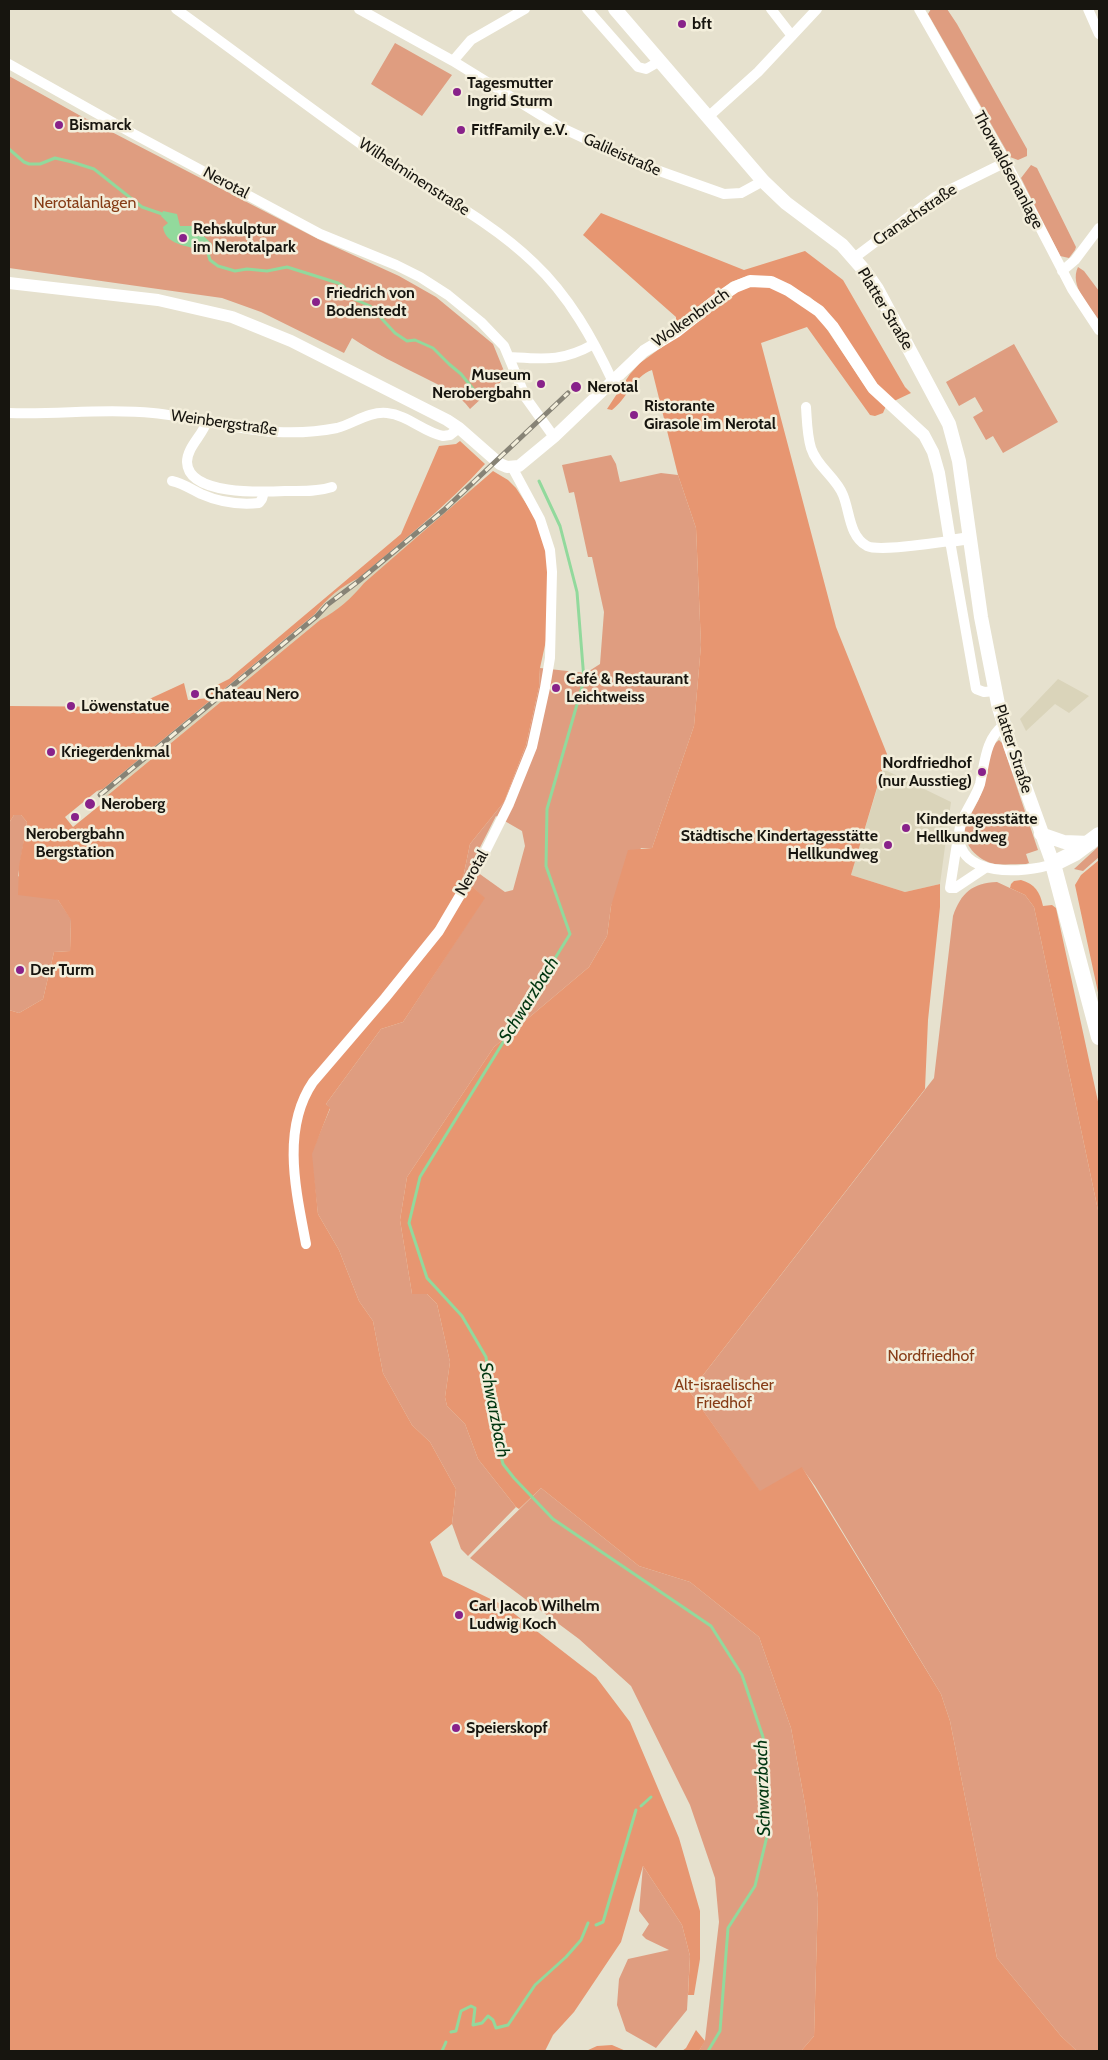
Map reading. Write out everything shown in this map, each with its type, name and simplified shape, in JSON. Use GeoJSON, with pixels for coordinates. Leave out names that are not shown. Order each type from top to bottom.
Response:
{"type":"FeatureCollection","features":[{"type":"Feature","properties":{"kind":"main road","name":"Platter Straße"},"geometry":{"type":"LineString","coordinates":[[615,9],[763,181],[786,203],[842,245],[854,258],[876,289],[949,424],[957,452],[995,690],[1004,725],[1053,864]]}},
{"type":"Feature","properties":{"kind":"main road"},"geometry":{"type":"LineString","coordinates":[[1042,834],[1064,842],[1095,839]]}},
{"type":"Feature","properties":{"kind":"main road"},"geometry":{"type":"LineString","coordinates":[[1095,839],[1076,853],[1053,864],[1099,1037]]}},
{"type":"Feature","properties":{"kind":"street","name":"Wilhelminenstraße"},"geometry":{"type":"LineString","coordinates":[[176,9],[376,154],[510,242],[549,278],[580,320],[613,382]]}},
{"type":"Feature","properties":{"kind":"street","name":"Galileistraße"},"geometry":{"type":"LineString","coordinates":[[362,9],[453,61],[560,127],[612,152],[708,190],[729,195],[741,193],[763,181]]}},
{"type":"Feature","properties":{"kind":"street"},"geometry":{"type":"LineString","coordinates":[[453,61],[470,40],[525,9]]}},
{"type":"Feature","properties":{"kind":"street"},"geometry":{"type":"LineString","coordinates":[[587,9],[638,67],[646,68],[660,61]]}},
{"type":"Feature","properties":{"kind":"street"},"geometry":{"type":"LineString","coordinates":[[771,9],[792,36]]}},
{"type":"Feature","properties":{"kind":"street"},"geometry":{"type":"LineString","coordinates":[[708,117],[758,72],[817,9]]}},
{"type":"Feature","properties":{"kind":"street","name":"Thorwaldsenanlage"},"geometry":{"type":"LineString","coordinates":[[919,9],[1006,162],[1062,271],[1079,301],[1099,330]]}},
{"type":"Feature","properties":{"kind":"street"},"geometry":{"type":"LineString","coordinates":[[1088,9],[1099,32]]}},
{"type":"Feature","properties":{"kind":"street","name":"Nerotal"},"geometry":{"type":"LineString","coordinates":[[9,64],[320,234],[396,264],[448,295],[492,331],[504,346],[526,398],[554,437]]}},
{"type":"Feature","properties":{"kind":"street","name":"Cranachstraße"},"geometry":{"type":"LineString","coordinates":[[854,258],[946,191],[1006,162]]}},
{"type":"Feature","properties":{"kind":"street"},"geometry":{"type":"LineString","coordinates":[[1062,271],[1075,260],[1099,228]]}},
{"type":"Feature","properties":{"kind":"street","name":"Wolkenbruch"},"geometry":{"type":"LineString","coordinates":[[554,437],[638,356],[677,331],[720,297],[743,283],[756,281],[771,282],[796,294],[828,320],[873,388],[917,427],[930,443],[939,473],[950,541]]}},
{"type":"Feature","properties":{"kind":"street"},"geometry":{"type":"LineString","coordinates":[[9,283],[158,300],[232,316],[291,342],[459,428],[503,466],[512,467],[524,463],[554,437]]}},
{"type":"Feature","properties":{"kind":"street"},"geometry":{"type":"LineString","coordinates":[[509,357],[556,359],[578,353],[594,344]]}},
{"type":"Feature","properties":{"kind":"street"},"geometry":{"type":"LineString","coordinates":[[806,407],[808,436],[813,454],[843,494],[854,532],[862,542],[868,546],[880,548],[970,538]]}},
{"type":"Feature","properties":{"kind":"street","name":"Weinbergstraße"},"geometry":{"type":"LineString","coordinates":[[9,413],[107,410],[152,413],[256,430],[291,432],[338,427],[374,414],[387,413],[401,416],[443,436],[450,435],[459,428]]}},
{"type":"Feature","properties":{"kind":"street"},"geometry":{"type":"LineString","coordinates":[[207,421],[204,430],[190,452],[187,463],[189,469],[201,480],[215,488],[239,492],[264,492],[321,490],[332,487]]}},
{"type":"Feature","properties":{"kind":"street","name":"Nerotal"},"geometry":{"type":"LineString","coordinates":[[306,1244],[296,1174],[294,1141],[296,1122],[305,1094],[439,931],[482,858],[509,804],[532,746],[550,658],[552,566],[546,536],[540,519],[512,467]]}},
{"type":"Feature","properties":{"kind":"street"},"geometry":{"type":"LineString","coordinates":[[172,481],[225,502],[259,503],[264,492]]}},
{"type":"Feature","properties":{"kind":"street","name":"Platter Straße"},"geometry":{"type":"LineString","coordinates":[[950,541],[976,689],[984,692],[995,690]]}},
{"type":"Feature","properties":{"kind":"street"},"geometry":{"type":"LineString","coordinates":[[985,868],[955,888],[950,888],[960,824],[971,805],[979,785],[991,739],[997,730],[1004,725]]}},
{"type":"Feature","properties":{"kind":"street"},"geometry":{"type":"LineString","coordinates":[[959,834],[960,842],[967,855],[985,868],[1025,870],[1053,864]]}},
{"type":"Feature","properties":{"kind":"shaded area"},"geometry":{"type":"Polygon","coordinates":[[[163,211],[177,214],[180,226],[193,226],[212,244],[212,252],[206,254],[169,239],[163,227],[168,223],[161,216],[163,211]]]}},
{"type":"Feature","properties":{"kind":"shaded area"},"geometry":{"type":"Polygon","coordinates":[[[601,213],[744,270],[805,251],[843,280],[905,387],[911,393],[892,402],[866,376],[832,318],[810,297],[783,283],[748,276],[731,282],[676,325],[676,317],[583,235],[601,213]]]}},
{"type":"Feature","properties":{"kind":"shaded area"},"geometry":{"type":"Polygon","coordinates":[[[744,287],[775,287],[818,316],[867,389],[886,406],[883,413],[875,416],[870,415],[807,327],[761,343],[836,627],[887,754],[851,875],[905,892],[940,884],[940,907],[928,1020],[925,1089],[690,1392],[760,1491],[802,1467],[941,1694],[950,1721],[997,1958],[1061,2036],[1077,2051],[801,2051],[814,2036],[818,1898],[805,1804],[791,1728],[759,1637],[690,1582],[639,1566],[541,1488],[519,1509],[516,1507],[478,1459],[465,1424],[447,1406],[445,1397],[450,1362],[437,1304],[427,1294],[412,1294],[400,1220],[407,1177],[494,1047],[589,967],[607,936],[611,906],[628,850],[652,848],[694,726],[701,645],[696,528],[678,475],[652,370],[635,382],[612,410],[607,409],[630,374],[640,363],[744,287]]]}},
{"type":"Feature","properties":{"kind":"shaded area"},"geometry":{"type":"Polygon","coordinates":[[[460,441],[485,464],[455,494],[359,578],[334,593],[315,614],[103,789],[97,791],[65,817],[73,827],[105,801],[108,795],[320,620],[344,604],[364,583],[493,471],[508,480],[516,488],[540,525],[548,559],[547,636],[540,668],[539,687],[526,745],[504,802],[470,844],[463,878],[485,898],[403,1022],[381,1029],[326,1104],[330,1108],[312,1154],[318,1214],[339,1250],[359,1301],[373,1321],[383,1373],[412,1425],[430,1442],[456,1489],[452,1524],[430,1542],[443,1576],[503,1605],[596,1677],[630,1722],[679,1838],[700,1911],[700,1959],[694,1995],[688,1995],[690,1956],[682,1925],[643,1866],[621,1942],[574,2012],[553,2035],[545,2051],[9,2051],[9,1010],[19,1013],[43,999],[54,952],[70,951],[71,920],[58,900],[18,895],[19,866],[27,822],[21,815],[14,815],[9,823],[9,706],[132,707],[184,683],[188,700],[209,698],[213,687],[229,679],[401,534],[439,446],[456,444],[460,441]]]}},
{"type":"Feature","properties":{"kind":"shaded area"},"geometry":{"type":"Polygon","coordinates":[[[471,480],[476,486],[364,583],[356,594],[331,614],[320,620],[108,795],[105,801],[97,791],[103,789],[315,614],[322,604],[347,583],[359,578],[442,508],[471,480]]]}},
{"type":"Feature","properties":{"kind":"shaded area"},"geometry":{"type":"Polygon","coordinates":[[[1058,679],[1089,696],[1069,713],[1055,704],[1026,731],[1020,719],[1058,679]]]}},
{"type":"Feature","properties":{"kind":"shaded area","name":"Kindertagesstätte Hellkundweg"},"geometry":{"type":"Polygon","coordinates":[[[883,769],[951,802],[940,884],[905,892],[851,875],[883,769]]]}},
{"type":"Feature","properties":{"kind":"shaded area"},"geometry":{"type":"Polygon","coordinates":[[[1099,860],[1099,997],[1075,885],[1081,875],[1099,860]]]}},
{"type":"Feature","properties":{"kind":"shaded area"},"geometry":{"type":"Polygon","coordinates":[[[1021,880],[1036,889],[1043,906],[1052,905],[1056,908],[1099,1106],[1099,1215],[1034,907],[1025,895],[1010,888],[1014,881],[1021,880]]]}},
{"type":"Feature","properties":{"kind":"shaded area"},"geometry":{"type":"Polygon","coordinates":[[[696,2030],[705,2041],[699,2051],[682,2051],[686,2048],[696,2030]]]}},
{"type":"Feature","properties":{"kind":"shaded area"},"geometry":{"type":"Polygon","coordinates":[[[612,2045],[626,2051],[586,2051],[597,2046],[612,2045]]]}},
{"type":"Feature","properties":{"kind":"green space"},"geometry":{"type":"Polygon","coordinates":[[[931,9],[947,9],[957,24],[1027,149],[1027,156],[1018,160],[1010,157],[928,14],[931,9]]]}},
{"type":"Feature","properties":{"kind":"green space"},"geometry":{"type":"Polygon","coordinates":[[[395,43],[452,75],[422,116],[371,84],[395,43]]]}},
{"type":"Feature","properties":{"kind":"green space","name":"Nerotalanlagen"},"geometry":{"type":"Polygon","coordinates":[[[9,76],[79,115],[318,239],[399,276],[436,297],[493,344],[504,371],[502,380],[490,395],[483,397],[470,409],[466,403],[449,390],[387,359],[352,338],[344,353],[261,312],[222,298],[9,268],[9,76]]]}},
{"type":"Feature","properties":{"kind":"green space"},"geometry":{"type":"Polygon","coordinates":[[[1031,165],[1037,168],[1076,247],[1069,258],[1060,256],[1021,178],[1031,165]]]}},
{"type":"Feature","properties":{"kind":"green space"},"geometry":{"type":"Polygon","coordinates":[[[1078,267],[1084,271],[1099,291],[1099,320],[1078,288],[1076,274],[1078,267]]]}},
{"type":"Feature","properties":{"kind":"green space"},"geometry":{"type":"Polygon","coordinates":[[[1014,344],[1058,422],[1003,453],[993,436],[986,440],[973,417],[983,411],[975,397],[959,406],[946,382],[1014,344]]]}},
{"type":"Feature","properties":{"kind":"green space"},"geometry":{"type":"Polygon","coordinates":[[[611,455],[616,464],[620,482],[661,473],[678,475],[696,528],[701,645],[694,726],[652,848],[641,848],[611,906],[607,936],[589,967],[494,1047],[407,1177],[400,1220],[412,1294],[427,1294],[437,1304],[450,1362],[445,1397],[447,1406],[465,1424],[478,1459],[516,1507],[468,1556],[461,1549],[452,1524],[456,1489],[430,1442],[412,1425],[383,1373],[373,1321],[359,1301],[339,1250],[318,1214],[311,1154],[330,1109],[326,1104],[381,1029],[403,1022],[484,898],[463,878],[470,844],[504,802],[526,745],[539,687],[540,668],[586,673],[600,664],[604,612],[592,557],[588,557],[574,492],[569,493],[562,465],[611,455]],[[496,816],[470,867],[505,892],[513,890],[525,846],[522,831],[496,816]]]}},
{"type":"Feature","properties":{"kind":"green space"},"geometry":{"type":"Polygon","coordinates":[[[999,740],[1002,743],[1038,850],[1026,854],[1029,863],[1026,864],[995,864],[982,859],[972,850],[966,838],[966,825],[981,795],[991,750],[999,740]]]}},
{"type":"Feature","properties":{"kind":"green space"},"geometry":{"type":"Polygon","coordinates":[[[14,815],[21,815],[27,822],[18,876],[58,900],[71,919],[70,951],[54,952],[43,999],[19,1013],[9,1010],[9,823],[14,815]]]}},
{"type":"Feature","properties":{"kind":"green space"},"geometry":{"type":"Polygon","coordinates":[[[1099,846],[1099,857],[1083,871],[1074,869],[1099,846]]]}},
{"type":"Feature","properties":{"kind":"green space","name":"Nordfriedhof"},"geometry":{"type":"Polygon","coordinates":[[[997,882],[1025,895],[1034,907],[1099,1215],[1099,2051],[1077,2051],[1061,2036],[997,1958],[950,1721],[941,1694],[815,1486],[802,1468],[760,1492],[690,1392],[934,1078],[953,916],[964,895],[974,887],[997,882]]]}},
{"type":"Feature","properties":{"kind":"green space"},"geometry":{"type":"Polygon","coordinates":[[[541,1488],[639,1566],[690,1582],[759,1637],[791,1728],[805,1804],[818,1898],[814,2036],[801,2051],[699,2051],[705,2040],[719,1922],[715,1878],[690,1805],[631,1686],[579,1639],[470,1558],[541,1488]]]}},
{"type":"Feature","properties":{"kind":"green space"},"geometry":{"type":"Polygon","coordinates":[[[643,1866],[682,1925],[690,1956],[687,2010],[656,2048],[626,2031],[617,2005],[619,1979],[628,1959],[669,1950],[646,1939],[642,1935],[649,1924],[639,1911],[643,1866]]]}},
{"type":"Feature","properties":{"kind":"waterway","name":"Schwarzbach"},"geometry":{"type":"LineString","coordinates":[[9,149],[29,164],[40,164],[55,158],[94,169],[142,207],[165,215]]}},
{"type":"Feature","properties":{"kind":"waterway","name":"Schwarzbach"},"geometry":{"type":"LineString","coordinates":[[207,250],[210,260],[218,266],[235,271],[247,269],[267,271],[287,267],[338,283],[354,299],[370,306],[395,333],[407,341],[415,340],[433,348],[461,374],[474,390]]}},
{"type":"Feature","properties":{"kind":"waterway","name":"Schwarzbach"},"geometry":{"type":"LineString","coordinates":[[539,481],[560,526],[577,592],[584,680],[547,809],[546,866],[570,934],[420,1177],[409,1223],[427,1278],[462,1316],[486,1357],[494,1430],[503,1464],[553,1519],[711,1626],[742,1675],[763,1737],[768,1832],[755,1886],[728,1928],[720,2031],[708,2051]]}},
{"type":"Feature","properties":{"kind":"waterway"},"geometry":{"type":"LineString","coordinates":[[641,1806],[651,1797]]}},
{"type":"Feature","properties":{"kind":"waterway"},"geometry":{"type":"LineString","coordinates":[[596,1925],[603,1922],[636,1810]]}},
{"type":"Feature","properties":{"kind":"waterway"},"geometry":{"type":"LineString","coordinates":[[451,2032],[456,2031],[461,2011],[471,2006],[475,2008],[473,2025],[482,2023],[488,2016],[493,2020],[496,2028],[508,2025],[535,1985],[566,1957],[581,1940],[588,1923]]}},
{"type":"Feature","properties":{"kind":"waterway"},"geometry":{"type":"LineString","coordinates":[[442,2051],[446,2042]]}},
{"type":"Feature","properties":{"kind":"railway"},"geometry":{"type":"LineString","coordinates":[[100,795],[444,510],[568,393]]}},
{"type":"Feature","properties":{"kind":"place","name":"bft"},"geometry":{"type":"Point","coordinates":[682,24]}},
{"type":"Feature","properties":{"kind":"place","name":"Tagesmutter Ingrid Sturm"},"geometry":{"type":"Point","coordinates":[457,92]}},
{"type":"Feature","properties":{"kind":"place","name":"Bismarck"},"geometry":{"type":"Point","coordinates":[59,125]}},
{"type":"Feature","properties":{"kind":"place","name":"FitfFamily e.V."},"geometry":{"type":"Point","coordinates":[461,130]}},
{"type":"Feature","properties":{"kind":"place","name":"Rehskulptur im Nerotalpark"},"geometry":{"type":"Point","coordinates":[183,238]}},
{"type":"Feature","properties":{"kind":"place","name":"Friedrich von Bodenstedt"},"geometry":{"type":"Point","coordinates":[316,302]}},
{"type":"Feature","properties":{"kind":"place","name":"Museum Nerobergbahn"},"geometry":{"type":"Point","coordinates":[541,384]}},
{"type":"Feature","properties":{"kind":"place","name":"Nerotal"},"geometry":{"type":"Point","coordinates":[576,387]}},
{"type":"Feature","properties":{"kind":"place","name":"Ristorante Girasole im Nerotal"},"geometry":{"type":"Point","coordinates":[634,415]}},
{"type":"Feature","properties":{"kind":"place","name":"Café & Restaurant Leichtweiss"},"geometry":{"type":"Point","coordinates":[556,688]}},
{"type":"Feature","properties":{"kind":"place","name":"Chateau Nero"},"geometry":{"type":"Point","coordinates":[195,694]}},
{"type":"Feature","properties":{"kind":"place","name":"Löwenstatue"},"geometry":{"type":"Point","coordinates":[71,706]}},
{"type":"Feature","properties":{"kind":"place","name":"Kriegerdenkmal"},"geometry":{"type":"Point","coordinates":[51,752]}},
{"type":"Feature","properties":{"kind":"place","name":"Nordfriedhof (nur Ausstieg)"},"geometry":{"type":"Point","coordinates":[982,772]}},
{"type":"Feature","properties":{"kind":"place","name":"Neroberg"},"geometry":{"type":"Point","coordinates":[90,804]}},
{"type":"Feature","properties":{"kind":"place","name":"Nerobergbahn Bergstation"},"geometry":{"type":"Point","coordinates":[75,817]}},
{"type":"Feature","properties":{"kind":"place","name":"Kindertagesstätte Hellkundweg"},"geometry":{"type":"Point","coordinates":[906,828]}},
{"type":"Feature","properties":{"kind":"place","name":"Städtische Kindertagesstätte Hellkundweg"},"geometry":{"type":"Point","coordinates":[888,845]}},
{"type":"Feature","properties":{"kind":"place","name":"Der Turm"},"geometry":{"type":"Point","coordinates":[20,970]}},
{"type":"Feature","properties":{"kind":"place","name":"Carl Jacob Wilhelm Ludwig Koch"},"geometry":{"type":"Point","coordinates":[459,1615]}},
{"type":"Feature","properties":{"kind":"place","name":"Speierskopf"},"geometry":{"type":"Point","coordinates":[456,1728]}},
{"type":"Feature","properties":{"kind":"park label","name":"Alt-israelischer Friedhof"},"geometry":{"type":"Point","coordinates":[724,1394]}}]}
